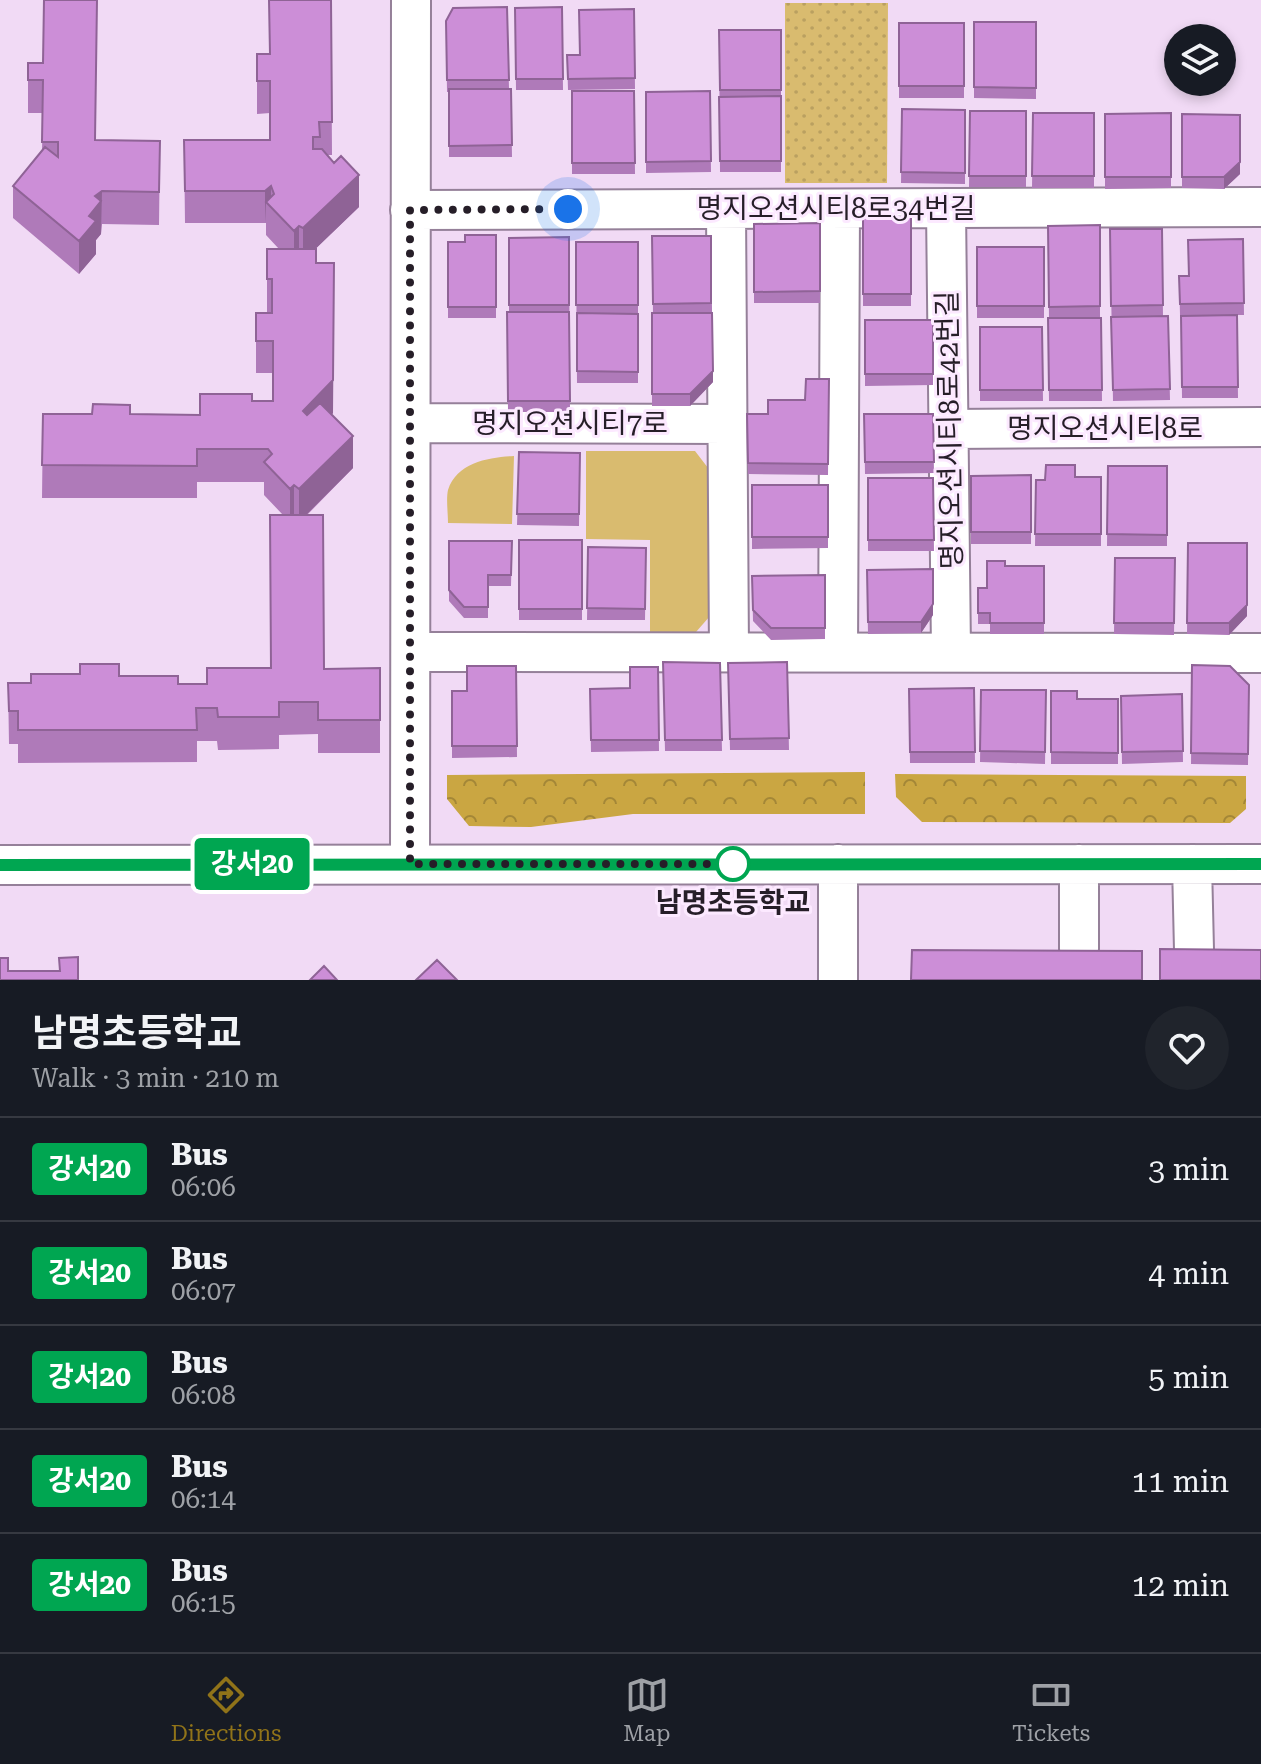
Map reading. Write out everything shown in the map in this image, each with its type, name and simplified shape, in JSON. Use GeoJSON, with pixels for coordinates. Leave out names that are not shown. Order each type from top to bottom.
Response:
{"type":"FeatureCollection","features":[{"type":"Feature","properties":{"kind":"street"},"geometry":{"type":"LineString","coordinates":[[410,864],[411,0]]}},
{"type":"Feature","properties":{"kind":"street","name":"명지오션시티8로34번길"},"geometry":{"type":"LineString","coordinates":[[410,210],[1261,207]]}},
{"type":"Feature","properties":{"kind":"street","name":"명지오션시티8로42번길"},"geometry":{"type":"LineString","coordinates":[[946,208],[951,652]]}},
{"type":"Feature","properties":{"kind":"street"},"geometry":{"type":"LineString","coordinates":[[726,209],[729,652]]}},
{"type":"Feature","properties":{"kind":"street"},"geometry":{"type":"LineString","coordinates":[[838,652],[840,209]]}},
{"type":"Feature","properties":{"kind":"street","name":"명지오션시티7로"},"geometry":{"type":"LineString","coordinates":[[412,423],[727,424]]}},
{"type":"Feature","properties":{"kind":"street","name":"명지오션시티8로"},"geometry":{"type":"LineString","coordinates":[[949,429],[1261,427]]}},
{"type":"Feature","properties":{"kind":"street"},"geometry":{"type":"LineString","coordinates":[[411,652],[1261,653]]}},
{"type":"Feature","properties":{"kind":"street"},"geometry":{"type":"LineString","coordinates":[[838,864],[838,980]]}},
{"type":"Feature","properties":{"kind":"street"},"geometry":{"type":"LineString","coordinates":[[1079,864],[1079,949]]}},
{"type":"Feature","properties":{"kind":"street"},"geometry":{"type":"LineString","coordinates":[[1192,864],[1194,950]]}},
{"type":"Feature","properties":{"kind":"street"},"geometry":{"type":"LineString","coordinates":[[0,865],[1261,864]]}},
{"type":"Feature","properties":{"kind":"shaded area"},"geometry":{"type":"Polygon","coordinates":[[[785,3],[888,3],[887,183],[785,183],[785,3]]]}},
{"type":"Feature","properties":{"kind":"shaded area"},"geometry":{"type":"Polygon","coordinates":[[[586,451],[695,451],[715,477],[717,608],[696,632],[650,632],[650,540],[586,539],[586,451]]]}},
{"type":"Feature","properties":{"kind":"shaded area"},"geometry":{"type":"Polygon","coordinates":[[[514,456],[512,524],[448,523],[448,490],[459,473],[475,463],[514,456]]]}},
{"type":"Feature","properties":{"kind":"green space"},"geometry":{"type":"Polygon","coordinates":[[[865,772],[865,814],[633,814],[531,827],[469,826],[447,799],[447,775],[865,772]]]}},
{"type":"Feature","properties":{"kind":"green space"},"geometry":{"type":"Polygon","coordinates":[[[895,774],[1246,776],[1246,809],[1230,823],[922,822],[896,797],[895,774]]]}},
{"type":"Feature","properties":{"kind":"building"},"geometry":{"type":"Polygon","coordinates":[[[44,0],[97,0],[95,140],[160,141],[159,192],[102,191],[95,196],[101,201],[89,216],[96,221],[79,241],[13,186],[45,147],[58,157],[58,142],[42,142],[43,80],[28,80],[28,63],[43,63],[44,0]]]}},
{"type":"Feature","properties":{"kind":"building"},"geometry":{"type":"Polygon","coordinates":[[[269,0],[331,0],[332,122],[319,122],[320,137],[313,137],[313,149],[322,149],[334,163],[341,156],[359,175],[303,228],[299,226],[294,231],[266,202],[274,194],[271,186],[265,191],[185,191],[184,140],[270,140],[270,81],[257,81],[257,54],[270,54],[269,0]]]}},
{"type":"Feature","properties":{"kind":"building"},"geometry":{"type":"Polygon","coordinates":[[[507,7],[509,80],[447,80],[446,21],[453,8],[507,7]]]}},
{"type":"Feature","properties":{"kind":"building"},"geometry":{"type":"Polygon","coordinates":[[[562,7],[563,79],[516,79],[515,8],[562,7]]]}},
{"type":"Feature","properties":{"kind":"building"},"geometry":{"type":"Polygon","coordinates":[[[634,9],[635,78],[568,79],[567,55],[580,55],[579,10],[634,9]]]}},
{"type":"Feature","properties":{"kind":"building"},"geometry":{"type":"Polygon","coordinates":[[[974,22],[1036,22],[1036,88],[974,87],[974,22]]]}},
{"type":"Feature","properties":{"kind":"building"},"geometry":{"type":"Polygon","coordinates":[[[899,23],[964,23],[964,86],[899,86],[899,23]]]}},
{"type":"Feature","properties":{"kind":"building"},"geometry":{"type":"Polygon","coordinates":[[[719,30],[781,30],[781,90],[720,90],[719,30]]]}},
{"type":"Feature","properties":{"kind":"building"},"geometry":{"type":"Polygon","coordinates":[[[449,89],[511,89],[512,145],[449,146],[449,89]]]}},
{"type":"Feature","properties":{"kind":"building"},"geometry":{"type":"Polygon","coordinates":[[[572,91],[634,91],[635,163],[572,163],[572,91]]]}},
{"type":"Feature","properties":{"kind":"building"},"geometry":{"type":"Polygon","coordinates":[[[710,91],[711,161],[646,162],[646,92],[710,91]]]}},
{"type":"Feature","properties":{"kind":"building"},"geometry":{"type":"Polygon","coordinates":[[[781,96],[781,161],[720,161],[719,97],[781,96]]]}},
{"type":"Feature","properties":{"kind":"building"},"geometry":{"type":"Polygon","coordinates":[[[902,109],[965,110],[965,173],[901,172],[902,109]]]}},
{"type":"Feature","properties":{"kind":"building"},"geometry":{"type":"Polygon","coordinates":[[[970,111],[1026,111],[1026,176],[969,176],[970,111]]]}},
{"type":"Feature","properties":{"kind":"building"},"geometry":{"type":"Polygon","coordinates":[[[1033,113],[1094,113],[1094,176],[1032,176],[1033,113]]]}},
{"type":"Feature","properties":{"kind":"building"},"geometry":{"type":"Polygon","coordinates":[[[1171,113],[1171,177],[1105,177],[1105,114],[1171,113]]]}},
{"type":"Feature","properties":{"kind":"building"},"geometry":{"type":"Polygon","coordinates":[[[1182,114],[1240,115],[1240,162],[1224,177],[1182,177],[1182,114]]]}},
{"type":"Feature","properties":{"kind":"building"},"geometry":{"type":"Polygon","coordinates":[[[863,216],[911,217],[911,294],[863,294],[863,216]]]}},
{"type":"Feature","properties":{"kind":"building"},"geometry":{"type":"Polygon","coordinates":[[[820,223],[820,291],[754,292],[754,224],[820,223]]]}},
{"type":"Feature","properties":{"kind":"building"},"geometry":{"type":"Polygon","coordinates":[[[1100,225],[1100,306],[1049,307],[1048,226],[1100,225]]]}},
{"type":"Feature","properties":{"kind":"building"},"geometry":{"type":"Polygon","coordinates":[[[1110,229],[1162,229],[1163,305],[1111,306],[1110,229]]]}},
{"type":"Feature","properties":{"kind":"building"},"geometry":{"type":"Polygon","coordinates":[[[465,235],[496,235],[496,307],[448,307],[448,242],[465,242],[465,235]]]}},
{"type":"Feature","properties":{"kind":"building"},"geometry":{"type":"Polygon","coordinates":[[[652,236],[711,236],[711,303],[653,304],[652,236]]]}},
{"type":"Feature","properties":{"kind":"building"},"geometry":{"type":"Polygon","coordinates":[[[569,237],[569,305],[509,305],[509,238],[569,237]]]}},
{"type":"Feature","properties":{"kind":"building"},"geometry":{"type":"Polygon","coordinates":[[[1243,239],[1244,303],[1180,304],[1179,276],[1189,276],[1188,240],[1243,239]]]}},
{"type":"Feature","properties":{"kind":"building"},"geometry":{"type":"Polygon","coordinates":[[[576,242],[638,242],[638,305],[576,305],[576,242]]]}},
{"type":"Feature","properties":{"kind":"building"},"geometry":{"type":"Polygon","coordinates":[[[977,247],[1044,247],[1044,306],[977,306],[977,247]]]}},
{"type":"Feature","properties":{"kind":"building"},"geometry":{"type":"Polygon","coordinates":[[[267,249],[316,249],[316,263],[334,263],[333,380],[303,411],[307,415],[320,403],[353,436],[299,489],[294,485],[290,489],[264,462],[272,454],[268,449],[197,449],[197,466],[42,465],[43,414],[92,414],[93,404],[130,405],[130,414],[200,415],[200,394],[252,394],[252,401],[273,401],[273,341],[256,341],[256,313],[272,313],[272,279],[267,279],[267,249]]]}},
{"type":"Feature","properties":{"kind":"building"},"geometry":{"type":"Polygon","coordinates":[[[507,312],[569,312],[570,401],[508,401],[507,312]]]}},
{"type":"Feature","properties":{"kind":"building"},"geometry":{"type":"Polygon","coordinates":[[[577,313],[638,314],[638,372],[577,371],[577,313]]]}},
{"type":"Feature","properties":{"kind":"building"},"geometry":{"type":"Polygon","coordinates":[[[652,313],[712,313],[713,371],[690,394],[652,394],[652,313]]]}},
{"type":"Feature","properties":{"kind":"building"},"geometry":{"type":"Polygon","coordinates":[[[1237,315],[1238,387],[1182,387],[1181,316],[1237,315]]]}},
{"type":"Feature","properties":{"kind":"building"},"geometry":{"type":"Polygon","coordinates":[[[1168,316],[1170,389],[1113,390],[1111,317],[1168,316]]]}},
{"type":"Feature","properties":{"kind":"building"},"geometry":{"type":"Polygon","coordinates":[[[1048,318],[1101,318],[1102,390],[1049,390],[1048,318]]]}},
{"type":"Feature","properties":{"kind":"building"},"geometry":{"type":"Polygon","coordinates":[[[865,320],[933,320],[933,374],[865,374],[865,320]]]}},
{"type":"Feature","properties":{"kind":"building"},"geometry":{"type":"Polygon","coordinates":[[[980,327],[1042,327],[1043,390],[980,390],[980,327]]]}},
{"type":"Feature","properties":{"kind":"building"},"geometry":{"type":"Polygon","coordinates":[[[806,379],[829,379],[828,464],[748,463],[747,414],[768,414],[768,400],[805,400],[806,379]]]}},
{"type":"Feature","properties":{"kind":"building"},"geometry":{"type":"Polygon","coordinates":[[[864,414],[933,414],[934,462],[865,462],[864,414]]]}},
{"type":"Feature","properties":{"kind":"building"},"geometry":{"type":"Polygon","coordinates":[[[519,452],[580,453],[579,514],[517,514],[519,452]]]}},
{"type":"Feature","properties":{"kind":"building"},"geometry":{"type":"Polygon","coordinates":[[[1046,465],[1075,465],[1075,477],[1101,477],[1101,534],[1035,534],[1036,480],[1045,480],[1046,465]]]}},
{"type":"Feature","properties":{"kind":"building"},"geometry":{"type":"Polygon","coordinates":[[[1108,466],[1167,466],[1167,535],[1107,534],[1108,466]]]}},
{"type":"Feature","properties":{"kind":"building"},"geometry":{"type":"Polygon","coordinates":[[[1031,475],[1031,532],[971,532],[971,476],[1031,475]]]}},
{"type":"Feature","properties":{"kind":"building"},"geometry":{"type":"Polygon","coordinates":[[[868,478],[933,478],[934,540],[868,540],[868,478]]]}},
{"type":"Feature","properties":{"kind":"building"},"geometry":{"type":"Polygon","coordinates":[[[752,485],[828,485],[828,537],[752,537],[752,485]]]}},
{"type":"Feature","properties":{"kind":"building"},"geometry":{"type":"Polygon","coordinates":[[[270,515],[323,515],[324,669],[380,668],[380,720],[318,720],[318,702],[279,702],[279,717],[218,717],[217,708],[196,708],[197,730],[18,730],[18,711],[9,711],[8,683],[31,683],[31,674],[80,674],[80,664],[119,664],[119,676],[178,676],[178,684],[207,684],[207,668],[271,668],[270,515]]]}},
{"type":"Feature","properties":{"kind":"building"},"geometry":{"type":"Polygon","coordinates":[[[519,540],[582,540],[582,609],[519,609],[519,540]]]}},
{"type":"Feature","properties":{"kind":"building"},"geometry":{"type":"Polygon","coordinates":[[[449,541],[512,541],[511,575],[488,575],[488,607],[464,607],[449,590],[449,541]]]}},
{"type":"Feature","properties":{"kind":"building"},"geometry":{"type":"Polygon","coordinates":[[[1188,543],[1247,543],[1247,605],[1229,623],[1187,623],[1188,543]]]}},
{"type":"Feature","properties":{"kind":"building"},"geometry":{"type":"Polygon","coordinates":[[[588,547],[646,548],[645,609],[587,608],[588,547]]]}},
{"type":"Feature","properties":{"kind":"building"},"geometry":{"type":"Polygon","coordinates":[[[1115,558],[1175,558],[1174,623],[1114,623],[1115,558]]]}},
{"type":"Feature","properties":{"kind":"building"},"geometry":{"type":"Polygon","coordinates":[[[987,561],[1005,561],[1005,566],[1044,566],[1044,623],[990,623],[990,613],[978,613],[978,588],[987,588],[987,561]]]}},
{"type":"Feature","properties":{"kind":"building"},"geometry":{"type":"Polygon","coordinates":[[[933,569],[933,604],[921,622],[868,622],[867,570],[933,569]]]}},
{"type":"Feature","properties":{"kind":"building"},"geometry":{"type":"Polygon","coordinates":[[[825,575],[825,628],[771,628],[753,610],[752,576],[825,575]]]}},
{"type":"Feature","properties":{"kind":"building"},"geometry":{"type":"Polygon","coordinates":[[[663,662],[720,663],[722,740],[665,740],[663,662]]]}},
{"type":"Feature","properties":{"kind":"building"},"geometry":{"type":"Polygon","coordinates":[[[787,662],[789,738],[730,739],[728,663],[787,662]]]}},
{"type":"Feature","properties":{"kind":"building"},"geometry":{"type":"Polygon","coordinates":[[[1192,665],[1230,666],[1249,685],[1248,754],[1191,753],[1192,665]]]}},
{"type":"Feature","properties":{"kind":"building"},"geometry":{"type":"Polygon","coordinates":[[[467,666],[516,666],[517,746],[452,746],[452,691],[467,691],[467,666]]]}},
{"type":"Feature","properties":{"kind":"building"},"geometry":{"type":"Polygon","coordinates":[[[630,667],[658,667],[659,740],[591,740],[590,689],[630,688],[630,667]]]}},
{"type":"Feature","properties":{"kind":"building"},"geometry":{"type":"Polygon","coordinates":[[[974,688],[975,752],[910,752],[909,689],[974,688]]]}},
{"type":"Feature","properties":{"kind":"building"},"geometry":{"type":"Polygon","coordinates":[[[981,690],[1046,690],[1045,752],[980,751],[981,690]]]}},
{"type":"Feature","properties":{"kind":"building"},"geometry":{"type":"Polygon","coordinates":[[[1051,691],[1077,691],[1077,699],[1118,699],[1118,753],[1051,752],[1051,691]]]}},
{"type":"Feature","properties":{"kind":"building"},"geometry":{"type":"Polygon","coordinates":[[[1182,694],[1183,751],[1122,752],[1121,696],[1182,694]]]}},
{"type":"Feature","properties":{"kind":"building"},"geometry":{"type":"Polygon","coordinates":[[[1160,949],[1261,950],[1261,980],[1160,980],[1160,949]]]}},
{"type":"Feature","properties":{"kind":"building"},"geometry":{"type":"Polygon","coordinates":[[[912,950],[1142,951],[1142,980],[911,980],[912,950]]]}},
{"type":"Feature","properties":{"kind":"building"},"geometry":{"type":"Polygon","coordinates":[[[78,957],[78,980],[0,980],[0,958],[8,958],[8,971],[60,971],[59,958],[78,957]]]}},
{"type":"Feature","properties":{"kind":"building"},"geometry":{"type":"Polygon","coordinates":[[[437,960],[457,980],[416,980],[437,960]]]}},
{"type":"Feature","properties":{"kind":"building"},"geometry":{"type":"Polygon","coordinates":[[[324,966],[337,980],[310,980],[324,966]]]}},
{"type":"Feature","properties":{"kind":"bus line","name":"강서20"},"geometry":{"type":"LineString","coordinates":[[0,865],[1261,864]]}},
{"type":"Feature","properties":{"kind":"place","name":"남명초등학교"},"geometry":{"type":"Point","coordinates":[733,864]}},
{"type":"Feature","properties":{"kind":"route"},"geometry":{"type":"LineString","coordinates":[[568,209],[410,210],[410,864],[746,864],[733,864]]}}]}
